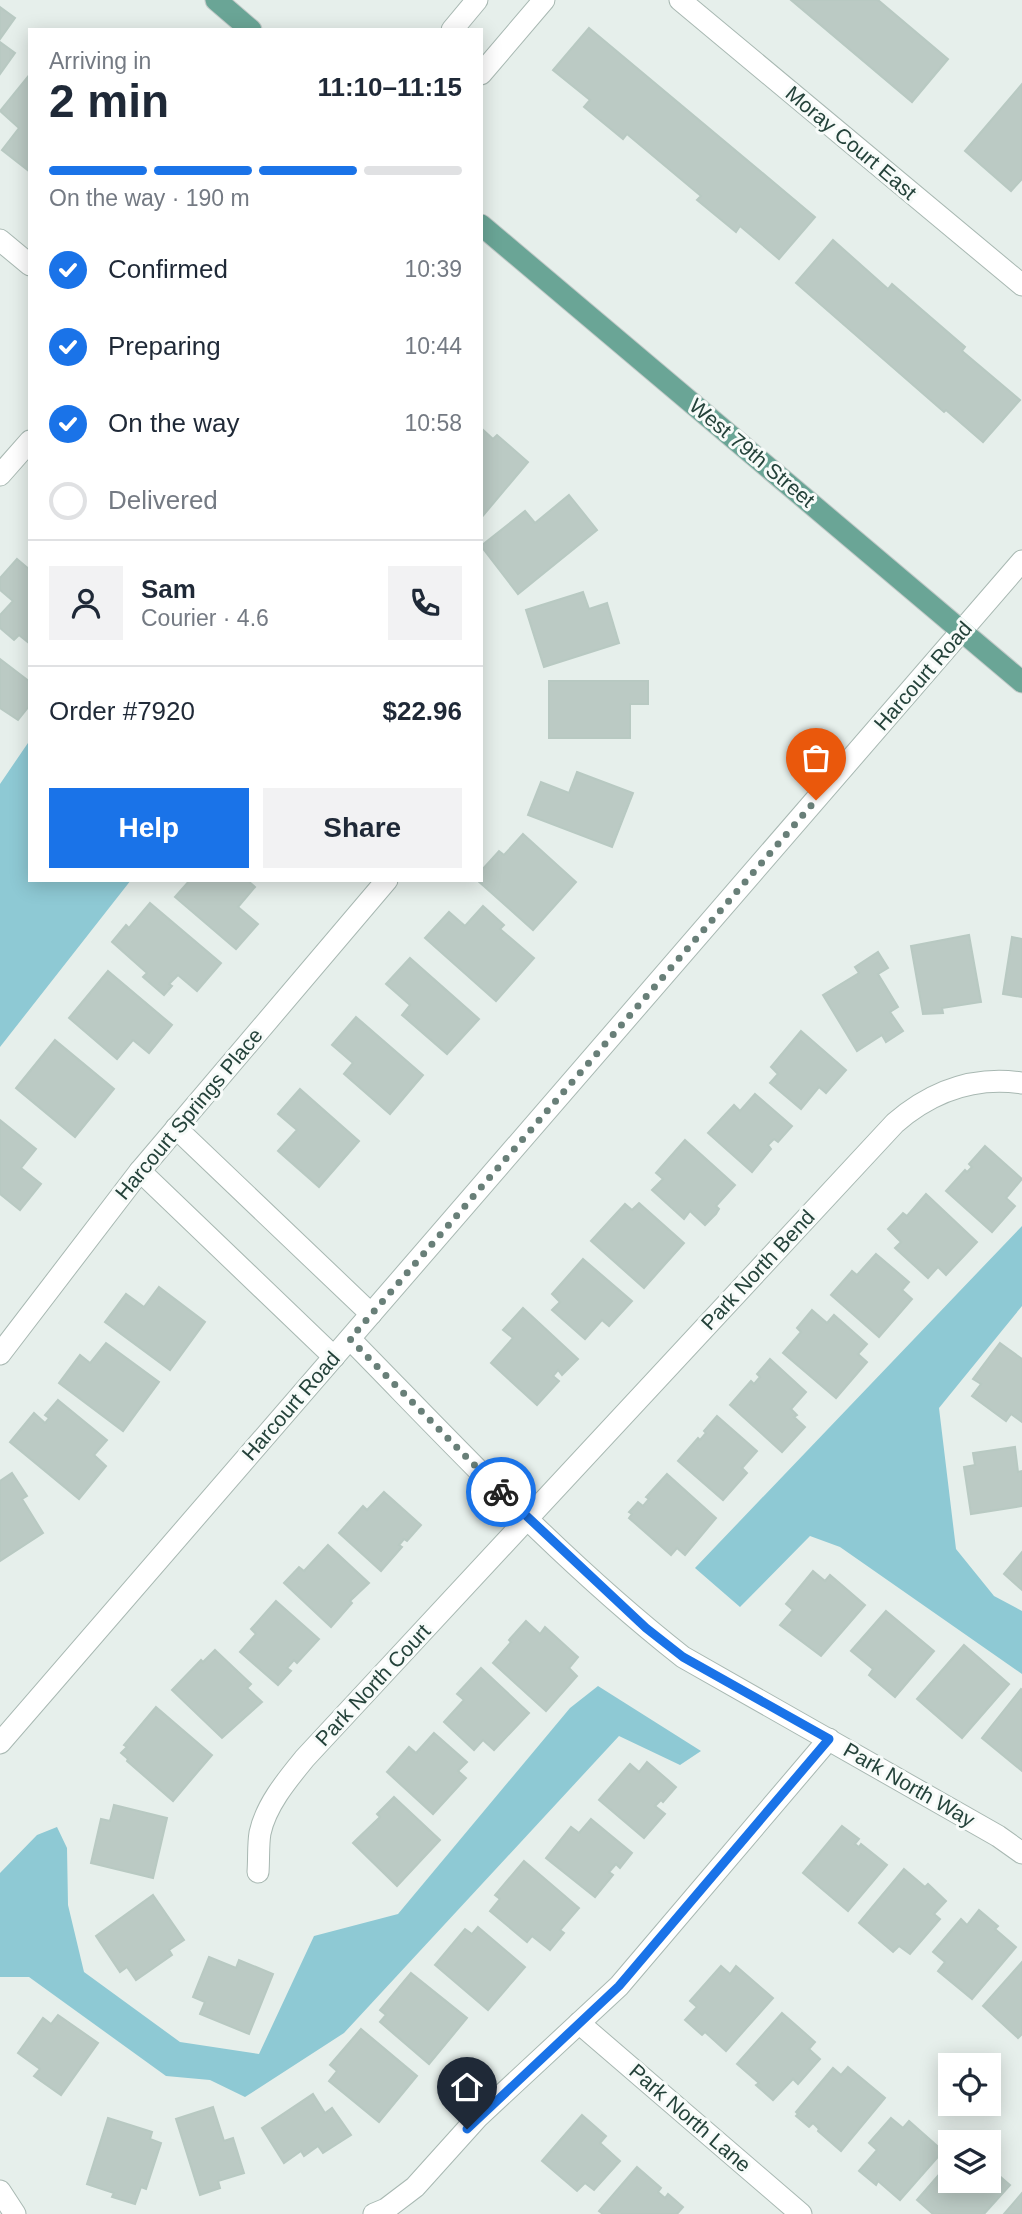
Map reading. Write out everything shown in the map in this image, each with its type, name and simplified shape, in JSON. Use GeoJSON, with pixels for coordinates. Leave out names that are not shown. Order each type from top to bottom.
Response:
{"type":"FeatureCollection","features":[{"type":"Feature","properties":{"kind":"main road"},"geometry":{"type":"LineString","coordinates":[[215,0],[249,28]]}},
{"type":"Feature","properties":{"kind":"main road","name":"West 79th Street"},"geometry":{"type":"LineString","coordinates":[[483,227],[1022,681]]}},
{"type":"Feature","properties":{"kind":"street"},"geometry":{"type":"LineString","coordinates":[[454,28],[477,0]]}},
{"type":"Feature","properties":{"kind":"street"},"geometry":{"type":"LineString","coordinates":[[483,72],[544,0]]}},
{"type":"Feature","properties":{"kind":"street","name":"Moray Court East"},"geometry":{"type":"LineString","coordinates":[[680,0],[1022,285]]}},
{"type":"Feature","properties":{"kind":"street"},"geometry":{"type":"LineString","coordinates":[[0,240],[28,263]]}},
{"type":"Feature","properties":{"kind":"street"},"geometry":{"type":"LineString","coordinates":[[0,475],[28,443]]}},
{"type":"Feature","properties":{"kind":"street","name":"Harcourt Road"},"geometry":{"type":"LineString","coordinates":[[0,1743],[1022,561]]}},
{"type":"Feature","properties":{"kind":"street","name":"Harcourt Springs Place"},"geometry":{"type":"LineString","coordinates":[[0,1354],[139,1171],[385,882]]}},
{"type":"Feature","properties":{"kind":"street","name":"Park North Bend"},"geometry":{"type":"LineString","coordinates":[[528,1519],[895,1123],[914,1107],[948,1090],[996,1080],[1022,1083]]}},
{"type":"Feature","properties":{"kind":"street"},"geometry":{"type":"LineString","coordinates":[[176,1128],[371,1314]]}},
{"type":"Feature","properties":{"kind":"street"},"geometry":{"type":"LineString","coordinates":[[139,1171],[334,1357]]}},
{"type":"Feature","properties":{"kind":"street","name":"Park North Way"},"geometry":{"type":"LineString","coordinates":[[350,1339],[528,1519],[646,1628],[683,1657],[998,1836],[1022,1853]]}},
{"type":"Feature","properties":{"kind":"street","name":"Park North Court"},"geometry":{"type":"LineString","coordinates":[[258,1872],[260,1834],[265,1819],[271,1804],[294,1771],[528,1519]]}},
{"type":"Feature","properties":{"kind":"street"},"geometry":{"type":"LineString","coordinates":[[374,2214],[386,2209],[415,2187],[471,2125],[619,1986],[829,1739]]}},
{"type":"Feature","properties":{"kind":"street","name":"Park North Lane"},"geometry":{"type":"LineString","coordinates":[[579,2023],[801,2214]]}},
{"type":"Feature","properties":{"kind":"street"},"geometry":{"type":"LineString","coordinates":[[0,2191],[15,2214]]}},
{"type":"Feature","properties":{"kind":"water"},"geometry":{"type":"Polygon","coordinates":[[[28,743],[28,882],[129,882],[0,1047],[0,784],[28,743]]]}},
{"type":"Feature","properties":{"kind":"water"},"geometry":{"type":"Polygon","coordinates":[[[1022,1226],[1022,1306],[939,1408],[956,1549],[994,1596],[1022,1611],[1022,1674],[840,1547],[810,1536],[740,1607],[695,1568],[1022,1226]]]}},
{"type":"Feature","properties":{"kind":"water"},"geometry":{"type":"Polygon","coordinates":[[[598,1686],[701,1751],[680,1765],[619,1736],[344,2033],[245,2097],[210,2080],[166,2076],[29,1977],[0,1977],[0,1873],[37,1835],[57,1827],[67,1848],[68,1905],[84,1972],[180,2042],[259,2054],[314,1936],[398,1914],[570,1708],[598,1686]]]}},
{"type":"Feature","properties":{"kind":"building"},"geometry":{"type":"Polygon","coordinates":[[[791,0],[878,0],[948,59],[912,102],[791,0]]]}},
{"type":"Feature","properties":{"kind":"building"},"geometry":{"type":"Polygon","coordinates":[[[0,7],[15,18],[0,39],[0,7]]]}},
{"type":"Feature","properties":{"kind":"building"},"geometry":{"type":"Polygon","coordinates":[[[589,28],[815,217],[779,259],[740,226],[736,232],[697,200],[701,196],[627,134],[623,139],[584,107],[590,100],[553,70],[589,28]]]}},
{"type":"Feature","properties":{"kind":"building"},"geometry":{"type":"Polygon","coordinates":[[[0,42],[15,53],[0,74],[0,42]]]}},
{"type":"Feature","properties":{"kind":"building"},"geometry":{"type":"Polygon","coordinates":[[[28,76],[28,170],[2,150],[19,128],[0,111],[28,76]]]}},
{"type":"Feature","properties":{"kind":"building"},"geometry":{"type":"Polygon","coordinates":[[[1022,84],[1022,179],[1011,191],[965,151],[1022,84]]]}},
{"type":"Feature","properties":{"kind":"building"},"geometry":{"type":"Polygon","coordinates":[[[833,240],[888,289],[892,284],[965,347],[962,351],[1020,400],[983,442],[946,410],[944,412],[796,283],[833,240]]]}},
{"type":"Feature","properties":{"kind":"building"},"geometry":{"type":"Polygon","coordinates":[[[483,430],[493,439],[497,435],[528,462],[483,516],[483,430]]]}},
{"type":"Feature","properties":{"kind":"building"},"geometry":{"type":"Polygon","coordinates":[[[569,495],[597,530],[518,594],[483,549],[483,544],[525,511],[535,523],[569,495]]]}},
{"type":"Feature","properties":{"kind":"building"},"geometry":{"type":"Polygon","coordinates":[[[17,559],[28,568],[28,642],[19,635],[14,640],[0,628],[0,615],[13,601],[0,590],[0,578],[17,559]]]}},
{"type":"Feature","properties":{"kind":"building"},"geometry":{"type":"Polygon","coordinates":[[[583,592],[589,609],[607,603],[619,643],[544,667],[526,610],[583,592]]]}},
{"type":"Feature","properties":{"kind":"building"},"geometry":{"type":"Polygon","coordinates":[[[0,659],[28,680],[28,708],[18,720],[0,708],[0,659]]]}},
{"type":"Feature","properties":{"kind":"building"},"geometry":{"type":"Polygon","coordinates":[[[549,681],[648,681],[648,704],[630,704],[630,738],[549,738],[549,681]]]}},
{"type":"Feature","properties":{"kind":"building"},"geometry":{"type":"Polygon","coordinates":[[[577,772],[633,793],[612,847],[528,815],[541,782],[569,793],[577,772]]]}},
{"type":"Feature","properties":{"kind":"building"},"geometry":{"type":"Polygon","coordinates":[[[523,834],[576,882],[533,930],[479,882],[483,882],[483,869],[499,851],[504,855],[523,834]]]}},
{"type":"Feature","properties":{"kind":"building"},"geometry":{"type":"Polygon","coordinates":[[[188,882],[249,882],[255,887],[238,907],[258,924],[236,949],[175,897],[188,882]]]}},
{"type":"Feature","properties":{"kind":"building"},"geometry":{"type":"Polygon","coordinates":[[[150,903],[221,963],[197,991],[178,975],[169,984],[172,986],[164,995],[143,977],[147,973],[112,942],[126,925],[129,928],[150,903]]]}},
{"type":"Feature","properties":{"kind":"building"},"geometry":{"type":"Polygon","coordinates":[[[483,906],[504,925],[500,929],[534,958],[496,1001],[425,938],[449,912],[465,926],[483,906]]]}},
{"type":"Feature","properties":{"kind":"building"},"geometry":{"type":"Polygon","coordinates":[[[969,935],[981,1002],[942,1008],[943,1013],[923,1014],[911,946],[969,935]]]}},
{"type":"Feature","properties":{"kind":"building"},"geometry":{"type":"Polygon","coordinates":[[[1012,937],[1022,939],[1022,997],[1003,994],[1012,937]]]}},
{"type":"Feature","properties":{"kind":"building"},"geometry":{"type":"Polygon","coordinates":[[[878,952],[888,968],[878,974],[898,1007],[890,1012],[903,1031],[886,1042],[882,1035],[857,1051],[823,995],[859,973],[855,967],[878,952]]]}},
{"type":"Feature","properties":{"kind":"building"},"geometry":{"type":"Polygon","coordinates":[[[410,958],[479,1019],[447,1054],[402,1015],[410,1005],[386,984],[410,958]]]}},
{"type":"Feature","properties":{"kind":"building"},"geometry":{"type":"Polygon","coordinates":[[[108,971],[172,1025],[149,1053],[133,1040],[117,1059],[69,1018],[108,971]]]}},
{"type":"Feature","properties":{"kind":"building"},"geometry":{"type":"Polygon","coordinates":[[[356,1017],[423,1075],[390,1114],[344,1074],[353,1063],[332,1045],[356,1017]]]}},
{"type":"Feature","properties":{"kind":"building"},"geometry":{"type":"Polygon","coordinates":[[[801,1031],[846,1070],[826,1093],[819,1087],[801,1109],[770,1083],[778,1074],[771,1067],[801,1031]]]}},
{"type":"Feature","properties":{"kind":"building"},"geometry":{"type":"Polygon","coordinates":[[[55,1040],[114,1089],[75,1137],[16,1088],[55,1040]]]}},
{"type":"Feature","properties":{"kind":"building"},"geometry":{"type":"Polygon","coordinates":[[[300,1089],[359,1141],[319,1187],[278,1151],[297,1130],[278,1114],[300,1089]]]}},
{"type":"Feature","properties":{"kind":"building"},"geometry":{"type":"Polygon","coordinates":[[[755,1094],[792,1126],[778,1142],[774,1139],[768,1145],[771,1149],[752,1172],[708,1133],[734,1105],[740,1111],[755,1094]]]}},
{"type":"Feature","properties":{"kind":"building"},"geometry":{"type":"Polygon","coordinates":[[[0,1120],[36,1149],[21,1168],[41,1184],[20,1210],[0,1194],[0,1120]]]}},
{"type":"Feature","properties":{"kind":"building"},"geometry":{"type":"Polygon","coordinates":[[[685,1140],[735,1185],[716,1206],[719,1209],[705,1225],[690,1211],[684,1219],[652,1190],[663,1179],[656,1173],[685,1140]]]}},
{"type":"Feature","properties":{"kind":"building"},"geometry":{"type":"Polygon","coordinates":[[[985,1146],[1022,1179],[1006,1198],[1015,1206],[992,1232],[946,1191],[965,1170],[967,1172],[972,1167],[969,1164],[985,1146]]]}},
{"type":"Feature","properties":{"kind":"building"},"geometry":{"type":"Polygon","coordinates":[[[926,1194],[977,1242],[946,1275],[938,1267],[928,1278],[895,1248],[901,1242],[888,1229],[903,1213],[907,1216],[926,1194]]]}},
{"type":"Feature","properties":{"kind":"building"},"geometry":{"type":"Polygon","coordinates":[[[639,1203],[684,1243],[644,1288],[591,1241],[625,1204],[632,1210],[639,1203]]]}},
{"type":"Feature","properties":{"kind":"building"},"geometry":{"type":"Polygon","coordinates":[[[876,1254],[909,1282],[902,1290],[912,1299],[879,1337],[831,1295],[852,1271],[857,1275],[876,1254]]]}},
{"type":"Feature","properties":{"kind":"building"},"geometry":{"type":"Polygon","coordinates":[[[583,1259],[632,1301],[609,1326],[602,1320],[585,1339],[552,1310],[560,1302],[552,1294],[583,1259]]]}},
{"type":"Feature","properties":{"kind":"building"},"geometry":{"type":"Polygon","coordinates":[[[159,1287],[205,1322],[170,1370],[105,1322],[126,1294],[144,1307],[159,1287]]]}},
{"type":"Feature","properties":{"kind":"building"},"geometry":{"type":"Polygon","coordinates":[[[523,1308],[578,1359],[562,1375],[558,1370],[553,1376],[559,1381],[537,1405],[491,1363],[513,1338],[503,1330],[523,1308]]]}},
{"type":"Feature","properties":{"kind":"building"},"geometry":{"type":"Polygon","coordinates":[[[812,1310],[827,1323],[834,1315],[867,1344],[858,1354],[867,1362],[836,1398],[783,1353],[801,1332],[797,1328],[812,1310]]]}},
{"type":"Feature","properties":{"kind":"building"},"geometry":{"type":"Polygon","coordinates":[[[106,1343],[159,1382],[123,1431],[59,1383],[80,1355],[90,1363],[106,1343]]]}},
{"type":"Feature","properties":{"kind":"building"},"geometry":{"type":"Polygon","coordinates":[[[1000,1343],[1022,1359],[1022,1422],[1011,1414],[1006,1421],[972,1396],[981,1384],[973,1379],[1000,1343]]]}},
{"type":"Feature","properties":{"kind":"building"},"geometry":{"type":"Polygon","coordinates":[[[770,1359],[806,1392],[791,1409],[797,1415],[794,1417],[805,1427],[782,1452],[730,1405],[751,1381],[754,1384],[760,1377],[757,1374],[770,1359]]]}},
{"type":"Feature","properties":{"kind":"building"},"geometry":{"type":"Polygon","coordinates":[[[58,1400],[107,1440],[94,1455],[106,1466],[79,1499],[10,1442],[34,1413],[45,1423],[49,1418],[45,1415],[58,1400]]]}},
{"type":"Feature","properties":{"kind":"building"},"geometry":{"type":"Polygon","coordinates":[[[717,1416],[757,1451],[742,1468],[747,1473],[723,1500],[678,1461],[698,1438],[700,1440],[717,1416]]]}},
{"type":"Feature","properties":{"kind":"building"},"geometry":{"type":"Polygon","coordinates":[[[1015,1447],[1018,1472],[1022,1471],[1022,1506],[971,1514],[964,1467],[975,1465],[973,1453],[1015,1447]]]}},
{"type":"Feature","properties":{"kind":"building"},"geometry":{"type":"Polygon","coordinates":[[[12,1473],[27,1496],[22,1499],[43,1533],[0,1561],[0,1481],[12,1473]]]}},
{"type":"Feature","properties":{"kind":"building"},"geometry":{"type":"Polygon","coordinates":[[[667,1474],[716,1518],[685,1555],[677,1548],[671,1555],[629,1518],[632,1514],[629,1512],[638,1502],[643,1506],[649,1499],[646,1497],[667,1474]]]}},
{"type":"Feature","properties":{"kind":"building"},"geometry":{"type":"Polygon","coordinates":[[[384,1492],[421,1525],[407,1541],[404,1539],[399,1545],[402,1547],[381,1571],[339,1533],[363,1506],[367,1510],[384,1492]]]}},
{"type":"Feature","properties":{"kind":"building"},"geometry":{"type":"Polygon","coordinates":[[[328,1545],[369,1583],[350,1601],[352,1603],[331,1627],[284,1583],[299,1567],[304,1571],[328,1545]]]}},
{"type":"Feature","properties":{"kind":"building"},"geometry":{"type":"Polygon","coordinates":[[[1022,1552],[1022,1590],[1004,1574],[1022,1552]]]}},
{"type":"Feature","properties":{"kind":"building"},"geometry":{"type":"Polygon","coordinates":[[[813,1571],[825,1581],[830,1575],[865,1605],[821,1656],[780,1625],[793,1610],[786,1604],[813,1571]]]}},
{"type":"Feature","properties":{"kind":"building"},"geometry":{"type":"Polygon","coordinates":[[[276,1601],[319,1639],[297,1663],[294,1660],[287,1668],[291,1671],[278,1685],[240,1652],[256,1634],[251,1629],[276,1601]]]}},
{"type":"Feature","properties":{"kind":"building"},"geometry":{"type":"Polygon","coordinates":[[[886,1611],[934,1651],[895,1697],[869,1675],[873,1669],[851,1651],[886,1611]]]}},
{"type":"Feature","properties":{"kind":"building"},"geometry":{"type":"Polygon","coordinates":[[[526,1621],[540,1634],[545,1627],[578,1657],[569,1668],[577,1676],[546,1711],[493,1663],[526,1621]]]}},
{"type":"Feature","properties":{"kind":"building"},"geometry":{"type":"Polygon","coordinates":[[[964,1645],[1009,1684],[962,1738],[917,1699],[964,1645]]]}},
{"type":"Feature","properties":{"kind":"building"},"geometry":{"type":"Polygon","coordinates":[[[215,1650],[251,1684],[247,1688],[262,1702],[222,1738],[172,1690],[201,1660],[203,1662],[215,1650]]]}},
{"type":"Feature","properties":{"kind":"building"},"geometry":{"type":"Polygon","coordinates":[[[481,1668],[529,1713],[494,1750],[483,1740],[474,1750],[444,1722],[464,1700],[457,1694],[481,1668]]]}},
{"type":"Feature","properties":{"kind":"building"},"geometry":{"type":"Polygon","coordinates":[[[1022,1690],[1022,1771],[982,1738],[1022,1690]]]}},
{"type":"Feature","properties":{"kind":"building"},"geometry":{"type":"Polygon","coordinates":[[[156,1707],[212,1755],[173,1801],[121,1753],[127,1747],[124,1745],[156,1707]]]}},
{"type":"Feature","properties":{"kind":"building"},"geometry":{"type":"Polygon","coordinates":[[[434,1733],[467,1762],[458,1771],[466,1778],[433,1814],[387,1772],[409,1747],[416,1753],[434,1733]]]}},
{"type":"Feature","properties":{"kind":"building"},"geometry":{"type":"Polygon","coordinates":[[[647,1762],[676,1787],[663,1802],[661,1800],[655,1806],[665,1814],[644,1838],[599,1800],[630,1764],[639,1772],[647,1762]]]}},
{"type":"Feature","properties":{"kind":"building"},"geometry":{"type":"Polygon","coordinates":[[[394,1797],[440,1840],[397,1886],[353,1843],[380,1817],[377,1814],[394,1797]]]}},
{"type":"Feature","properties":{"kind":"building"},"geometry":{"type":"Polygon","coordinates":[[[114,1805],[167,1818],[153,1878],[91,1863],[101,1819],[110,1821],[114,1805]]]}},
{"type":"Feature","properties":{"kind":"building"},"geometry":{"type":"Polygon","coordinates":[[[591,1819],[632,1853],[620,1868],[616,1864],[609,1872],[613,1875],[595,1897],[546,1858],[571,1827],[579,1833],[591,1819]]]}},
{"type":"Feature","properties":{"kind":"building"},"geometry":{"type":"Polygon","coordinates":[[[842,1826],[859,1839],[855,1844],[859,1847],[861,1844],[887,1865],[848,1911],[803,1873],[842,1826]]]}},
{"type":"Feature","properties":{"kind":"building"},"geometry":{"type":"Polygon","coordinates":[[[524,1861],[579,1908],[560,1930],[564,1933],[550,1950],[532,1936],[527,1942],[490,1911],[500,1899],[495,1895],[524,1861]]]}},
{"type":"Feature","properties":{"kind":"building"},"geometry":{"type":"Polygon","coordinates":[[[904,1869],[925,1887],[928,1884],[946,1901],[934,1914],[940,1919],[910,1954],[899,1946],[893,1952],[859,1923],[904,1869]]]}},
{"type":"Feature","properties":{"kind":"building"},"geometry":{"type":"Polygon","coordinates":[[[153,1895],[184,1940],[169,1950],[172,1955],[136,1980],[127,1967],[120,1972],[96,1936],[153,1895]]]}},
{"type":"Feature","properties":{"kind":"building"},"geometry":{"type":"Polygon","coordinates":[[[979,1910],[998,1926],[995,1929],[1016,1947],[972,1999],[938,1971],[945,1962],[933,1952],[961,1919],[967,1925],[979,1910]]]}},
{"type":"Feature","properties":{"kind":"building"},"geometry":{"type":"Polygon","coordinates":[[[478,1927],[525,1967],[488,2010],[435,1965],[465,1929],[472,1934],[478,1927]]]}},
{"type":"Feature","properties":{"kind":"building"},"geometry":{"type":"Polygon","coordinates":[[[209,1957],[236,1968],[239,1960],[273,1974],[249,2034],[200,2014],[205,2002],[193,1997],[209,1957]]]}},
{"type":"Feature","properties":{"kind":"building"},"geometry":{"type":"Polygon","coordinates":[[[1022,1962],[1022,2034],[1018,2038],[983,2006],[1022,1962]]]}},
{"type":"Feature","properties":{"kind":"building"},"geometry":{"type":"Polygon","coordinates":[[[721,1966],[730,1974],[736,1966],[773,1998],[726,2051],[705,2032],[702,2035],[685,2020],[697,2007],[690,2001],[721,1966]]]}},
{"type":"Feature","properties":{"kind":"building"},"geometry":{"type":"Polygon","coordinates":[[[411,1973],[467,2018],[429,2064],[380,2022],[386,2015],[380,2010],[411,1973]]]}},
{"type":"Feature","properties":{"kind":"building"},"geometry":{"type":"Polygon","coordinates":[[[782,2013],[815,2042],[809,2049],[820,2059],[798,2084],[793,2079],[773,2100],[756,2085],[759,2083],[737,2064],[782,2013]]]}},
{"type":"Feature","properties":{"kind":"building"},"geometry":{"type":"Polygon","coordinates":[[[58,2015],[98,2043],[61,2095],[34,2076],[40,2069],[18,2053],[43,2018],[51,2024],[58,2015]]]}},
{"type":"Feature","properties":{"kind":"building"},"geometry":{"type":"Polygon","coordinates":[[[361,2029],[417,2076],[379,2122],[329,2081],[337,2071],[330,2065],[361,2029]]]}},
{"type":"Feature","properties":{"kind":"building"},"geometry":{"type":"Polygon","coordinates":[[[848,2067],[885,2098],[841,2151],[818,2131],[813,2123],[809,2127],[796,2116],[796,2112],[833,2068],[841,2075],[848,2067]]]}},
{"type":"Feature","properties":{"kind":"building"},"geometry":{"type":"Polygon","coordinates":[[[313,2094],[325,2113],[332,2108],[351,2135],[323,2153],[318,2146],[304,2156],[301,2151],[284,2163],[262,2128],[313,2094]]]}},
{"type":"Feature","properties":{"kind":"building"},"geometry":{"type":"Polygon","coordinates":[[[213,2107],[224,2141],[233,2138],[244,2173],[218,2181],[220,2188],[200,2195],[176,2119],[213,2107]]]}},
{"type":"Feature","properties":{"kind":"building"},"geometry":{"type":"Polygon","coordinates":[[[582,2115],[606,2136],[600,2143],[620,2161],[594,2190],[585,2183],[577,2191],[542,2161],[582,2115]]]}},
{"type":"Feature","properties":{"kind":"building"},"geometry":{"type":"Polygon","coordinates":[[[108,2118],[152,2132],[150,2139],[161,2143],[146,2189],[141,2187],[135,2204],[112,2197],[114,2193],[87,2184],[108,2118]]]}},
{"type":"Feature","properties":{"kind":"building"},"geometry":{"type":"Polygon","coordinates":[[[891,2118],[903,2128],[909,2121],[938,2147],[938,2157],[900,2200],[878,2181],[876,2185],[859,2171],[877,2150],[869,2143],[891,2118]]]}},
{"type":"Feature","properties":{"kind":"building"},"geometry":{"type":"Polygon","coordinates":[[[637,2167],[661,2188],[658,2192],[665,2198],[668,2194],[683,2207],[677,2214],[603,2214],[599,2211],[637,2167]]]}},
{"type":"Feature","properties":{"kind":"building"},"geometry":{"type":"Polygon","coordinates":[[[938,2176],[938,2193],[1001,2193],[1001,2177],[1010,2185],[984,2214],[933,2214],[917,2200],[938,2176]]]}},
{"type":"Feature","properties":{"kind":"building"},"geometry":{"type":"Polygon","coordinates":[[[1022,2193],[1022,2214],[1004,2214],[1022,2193]]]}},
{"type":"Feature","properties":{"kind":"way so far"},"geometry":{"type":"LineString","coordinates":[[501,1492],[350,1339],[816,800]]}},
{"type":"Feature","properties":{"kind":"route"},"geometry":{"type":"LineString","coordinates":[[467,2129],[619,1986],[829,1739],[683,1657],[646,1628],[501,1492]]}}]}
